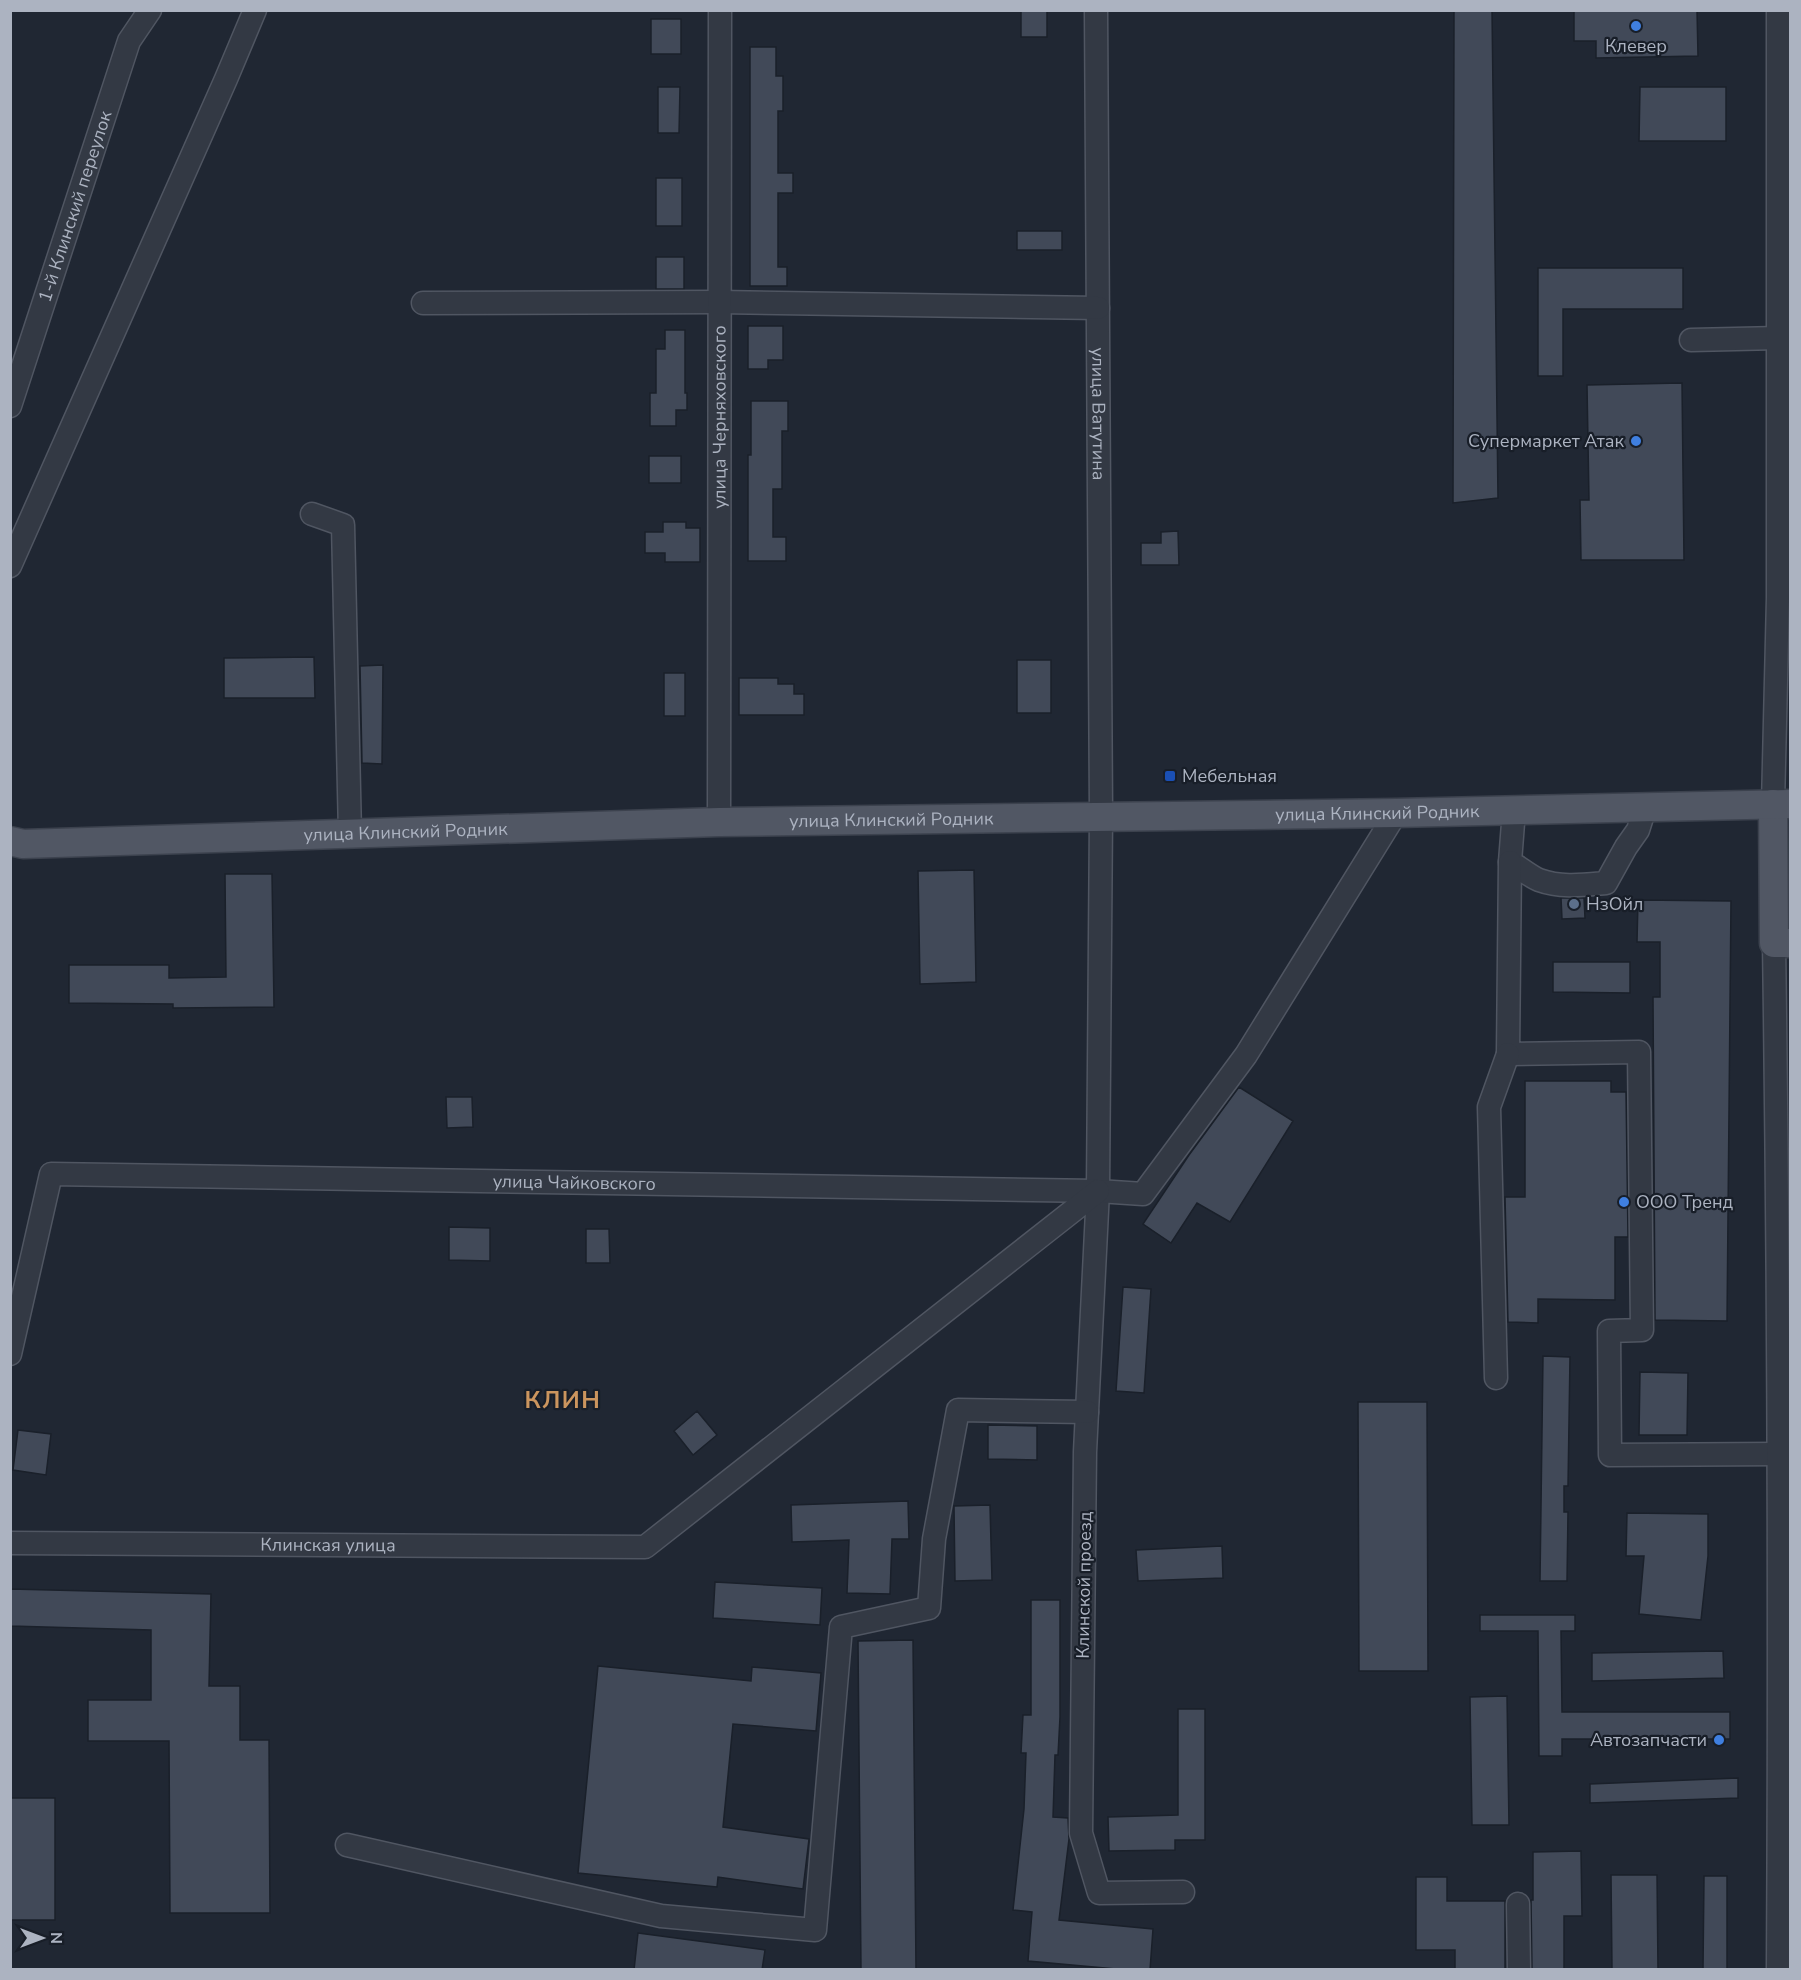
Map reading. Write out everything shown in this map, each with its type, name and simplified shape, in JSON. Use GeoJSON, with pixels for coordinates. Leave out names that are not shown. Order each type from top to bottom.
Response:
{"type":"FeatureCollection","features":[{"type":"Feature","properties":{"kind":"main road","name":"улица Клинский Родник"},"geometry":{"type":"LineString","coordinates":[[10,841],[23,844],[719,822],[1396,813],[1782,804]]}},
{"type":"Feature","properties":{"kind":"main road"},"geometry":{"type":"LineString","coordinates":[[1782,804],[1782,943]]}},
{"type":"Feature","properties":{"kind":"street","name":"1-й Клинский переулок"},"geometry":{"type":"LineString","coordinates":[[10,406],[129,41],[150,10]]}},
{"type":"Feature","properties":{"kind":"street"},"geometry":{"type":"LineString","coordinates":[[10,566],[222,90],[255,10]]}},
{"type":"Feature","properties":{"kind":"street","name":"улица Черняховского"},"geometry":{"type":"LineString","coordinates":[[719,822],[720,10]]}},
{"type":"Feature","properties":{"kind":"street","name":"улица Ватутина"},"geometry":{"type":"LineString","coordinates":[[1096,10],[1101,816],[1098,1191]]}},
{"type":"Feature","properties":{"kind":"street"},"geometry":{"type":"LineString","coordinates":[[1782,14],[1784,165],[1779,338],[1784,598],[1782,804]]}},
{"type":"Feature","properties":{"kind":"street"},"geometry":{"type":"LineString","coordinates":[[423,303],[719,302],[1098,308]]}},
{"type":"Feature","properties":{"kind":"street"},"geometry":{"type":"LineString","coordinates":[[1690,340],[1779,338]]}},
{"type":"Feature","properties":{"kind":"street"},"geometry":{"type":"LineString","coordinates":[[312,514],[343,525],[350,834]]}},
{"type":"Feature","properties":{"kind":"street"},"geometry":{"type":"LineString","coordinates":[[1510,862],[1524,869],[1536,880],[1562,886],[1606,883],[1638,830],[1645,808]]}},
{"type":"Feature","properties":{"kind":"street"},"geometry":{"type":"LineString","coordinates":[[1496,1378],[1490,1107],[1508,1054],[1510,862],[1514,810]]}},
{"type":"Feature","properties":{"kind":"street","name":"улица Чайковского"},"geometry":{"type":"LineString","coordinates":[[10,1354],[51,1174],[1098,1191],[1143,1194],[1246,1054],[1396,813]]}},
{"type":"Feature","properties":{"kind":"street"},"geometry":{"type":"LineString","coordinates":[[1778,1970],[1785,1642],[1779,1454],[1785,1394],[1782,943]]}},
{"type":"Feature","properties":{"kind":"street"},"geometry":{"type":"LineString","coordinates":[[1508,1054],[1639,1052],[1642,1330],[1609,1331],[1610,1455],[1779,1454]]}},
{"type":"Feature","properties":{"kind":"street","name":"Клинской проезд"},"geometry":{"type":"LineString","coordinates":[[1098,1191],[1087,1412],[1081,1833],[1099,1893],[1183,1892]]}},
{"type":"Feature","properties":{"kind":"street","name":"Клинская улица"},"geometry":{"type":"LineString","coordinates":[[10,1543],[645,1547],[1098,1191]]}},
{"type":"Feature","properties":{"kind":"street"},"geometry":{"type":"LineString","coordinates":[[347,1845],[661,1916],[815,1930],[841,1627],[929,1608],[934,1539],[957,1410],[1087,1412]]}},
{"type":"Feature","properties":{"kind":"street"},"geometry":{"type":"LineString","coordinates":[[1518,1904],[1519,1970]]}},
{"type":"Feature","properties":{"kind":"shaded area"},"geometry":{"type":"Polygon","coordinates":[[[1790,838],[1790,921],[1785,916],[1784,846],[1790,838]]]}},
{"type":"Feature","properties":{"kind":"building"},"geometry":{"type":"Polygon","coordinates":[[[1021,10],[1047,10],[1047,37],[1021,37],[1021,10]]]}},
{"type":"Feature","properties":{"kind":"building"},"geometry":{"type":"Polygon","coordinates":[[[1454,10],[1492,10],[1498,498],[1453,503],[1454,10]]]}},
{"type":"Feature","properties":{"kind":"building","name":"Клевер"},"geometry":{"type":"Polygon","coordinates":[[[1574,10],[1697,10],[1698,56],[1596,58],[1596,41],[1574,41],[1574,10]]]}},
{"type":"Feature","properties":{"kind":"building"},"geometry":{"type":"Polygon","coordinates":[[[651,19],[681,19],[681,54],[651,54],[651,19]]]}},
{"type":"Feature","properties":{"kind":"building"},"geometry":{"type":"Polygon","coordinates":[[[750,47],[776,47],[776,76],[783,76],[783,111],[778,111],[778,173],[793,173],[793,193],[778,193],[778,267],[787,267],[787,286],[750,286],[750,47]]]}},
{"type":"Feature","properties":{"kind":"building"},"geometry":{"type":"Polygon","coordinates":[[[658,87],[680,87],[679,133],[658,133],[658,87]]]}},
{"type":"Feature","properties":{"kind":"building"},"geometry":{"type":"Polygon","coordinates":[[[1640,87],[1726,87],[1726,141],[1639,141],[1640,87]]]}},
{"type":"Feature","properties":{"kind":"building"},"geometry":{"type":"Polygon","coordinates":[[[656,178],[682,178],[682,226],[656,226],[656,178]]]}},
{"type":"Feature","properties":{"kind":"building"},"geometry":{"type":"Polygon","coordinates":[[[1017,231],[1062,231],[1062,250],[1017,250],[1017,231]]]}},
{"type":"Feature","properties":{"kind":"building"},"geometry":{"type":"Polygon","coordinates":[[[656,257],[684,257],[684,289],[656,289],[656,257]]]}},
{"type":"Feature","properties":{"kind":"building"},"geometry":{"type":"Polygon","coordinates":[[[1538,268],[1683,268],[1683,309],[1563,309],[1563,376],[1538,376],[1538,268]]]}},
{"type":"Feature","properties":{"kind":"building"},"geometry":{"type":"Polygon","coordinates":[[[748,326],[783,326],[783,360],[768,360],[768,369],[748,369],[748,326]]]}},
{"type":"Feature","properties":{"kind":"building"},"geometry":{"type":"Polygon","coordinates":[[[665,330],[685,330],[687,410],[676,410],[676,426],[650,426],[650,393],[656,393],[656,349],[665,349],[665,330]]]}},
{"type":"Feature","properties":{"kind":"building","name":"Супермаркет Атак"},"geometry":{"type":"Polygon","coordinates":[[[1682,383],[1684,560],[1581,560],[1580,500],[1589,500],[1587,385],[1682,383]]]}},
{"type":"Feature","properties":{"kind":"building"},"geometry":{"type":"Polygon","coordinates":[[[751,401],[788,401],[788,431],[782,431],[782,489],[773,489],[773,537],[786,537],[786,561],[748,561],[748,455],[751,455],[751,401]]]}},
{"type":"Feature","properties":{"kind":"building"},"geometry":{"type":"Polygon","coordinates":[[[649,456],[681,456],[681,483],[649,483],[649,456]]]}},
{"type":"Feature","properties":{"kind":"building"},"geometry":{"type":"Polygon","coordinates":[[[663,522],[686,522],[686,528],[700,528],[700,562],[665,562],[665,553],[645,553],[645,532],[663,532],[663,522]]]}},
{"type":"Feature","properties":{"kind":"building"},"geometry":{"type":"Polygon","coordinates":[[[1178,531],[1179,565],[1141,565],[1141,543],[1161,543],[1161,532],[1178,531]]]}},
{"type":"Feature","properties":{"kind":"building"},"geometry":{"type":"Polygon","coordinates":[[[314,657],[315,698],[224,698],[224,658],[314,657]]]}},
{"type":"Feature","properties":{"kind":"building"},"geometry":{"type":"Polygon","coordinates":[[[1017,660],[1051,660],[1051,713],[1017,713],[1017,660]]]}},
{"type":"Feature","properties":{"kind":"building"},"geometry":{"type":"Polygon","coordinates":[[[383,665],[382,764],[362,763],[360,666],[383,665]]]}},
{"type":"Feature","properties":{"kind":"building"},"geometry":{"type":"Polygon","coordinates":[[[664,673],[685,673],[685,716],[664,716],[664,673]]]}},
{"type":"Feature","properties":{"kind":"building"},"geometry":{"type":"Polygon","coordinates":[[[739,678],[778,678],[778,684],[794,684],[794,694],[804,694],[804,715],[739,715],[739,678]]]}},
{"type":"Feature","properties":{"kind":"building"},"geometry":{"type":"Polygon","coordinates":[[[974,870],[976,982],[920,984],[918,871],[974,870]]]}},
{"type":"Feature","properties":{"kind":"building"},"geometry":{"type":"Polygon","coordinates":[[[225,874],[272,874],[274,1007],[173,1008],[173,1004],[69,1003],[69,965],[169,965],[169,978],[226,977],[225,874]]]}},
{"type":"Feature","properties":{"kind":"building"},"geometry":{"type":"Polygon","coordinates":[[[1561,898],[1584,898],[1585,918],[1562,919],[1561,898]]]}},
{"type":"Feature","properties":{"kind":"building"},"geometry":{"type":"Polygon","coordinates":[[[1638,900],[1731,901],[1727,1321],[1655,1320],[1653,997],[1660,997],[1660,942],[1637,942],[1638,900]]]}},
{"type":"Feature","properties":{"kind":"building"},"geometry":{"type":"Polygon","coordinates":[[[1553,962],[1630,962],[1630,993],[1553,992],[1553,962]]]}},
{"type":"Feature","properties":{"kind":"building"},"geometry":{"type":"Polygon","coordinates":[[[1525,1081],[1611,1081],[1611,1092],[1626,1092],[1628,1237],[1615,1237],[1615,1300],[1538,1299],[1538,1323],[1508,1322],[1505,1197],[1525,1197],[1525,1081]]]}},
{"type":"Feature","properties":{"kind":"building"},"geometry":{"type":"Polygon","coordinates":[[[1239,1087],[1293,1121],[1230,1222],[1197,1203],[1171,1243],[1143,1224],[1189,1155],[1239,1087]]]}},
{"type":"Feature","properties":{"kind":"building"},"geometry":{"type":"Polygon","coordinates":[[[446,1097],[472,1097],[473,1127],[447,1128],[446,1097]]]}},
{"type":"Feature","properties":{"kind":"building"},"geometry":{"type":"Polygon","coordinates":[[[449,1227],[490,1228],[490,1261],[449,1260],[449,1227]]]}},
{"type":"Feature","properties":{"kind":"building"},"geometry":{"type":"Polygon","coordinates":[[[586,1229],[609,1229],[610,1263],[586,1263],[586,1229]]]}},
{"type":"Feature","properties":{"kind":"building"},"geometry":{"type":"Polygon","coordinates":[[[1123,1287],[1151,1289],[1144,1393],[1116,1391],[1123,1287]]]}},
{"type":"Feature","properties":{"kind":"building"},"geometry":{"type":"Polygon","coordinates":[[[1543,1356],[1570,1357],[1568,1486],[1564,1486],[1564,1512],[1568,1512],[1567,1581],[1540,1581],[1543,1356]]]}},
{"type":"Feature","properties":{"kind":"building"},"geometry":{"type":"Polygon","coordinates":[[[1640,1372],[1688,1373],[1687,1435],[1639,1435],[1640,1372]]]}},
{"type":"Feature","properties":{"kind":"building"},"geometry":{"type":"Polygon","coordinates":[[[1358,1402],[1427,1402],[1428,1671],[1359,1671],[1358,1402]]]}},
{"type":"Feature","properties":{"kind":"building"},"geometry":{"type":"Polygon","coordinates":[[[697,1411],[717,1435],[693,1455],[674,1431],[697,1411]]]}},
{"type":"Feature","properties":{"kind":"building"},"geometry":{"type":"Polygon","coordinates":[[[988,1425],[1037,1426],[1037,1460],[988,1459],[988,1425]]]}},
{"type":"Feature","properties":{"kind":"building"},"geometry":{"type":"Polygon","coordinates":[[[18,1430],[51,1434],[46,1475],[13,1470],[18,1430]]]}},
{"type":"Feature","properties":{"kind":"building"},"geometry":{"type":"Polygon","coordinates":[[[908,1501],[909,1539],[892,1539],[890,1594],[847,1593],[849,1540],[792,1542],[791,1505],[908,1501]]]}},
{"type":"Feature","properties":{"kind":"building"},"geometry":{"type":"Polygon","coordinates":[[[990,1505],[992,1580],[955,1581],[954,1506],[990,1505]]]}},
{"type":"Feature","properties":{"kind":"building"},"geometry":{"type":"Polygon","coordinates":[[[1627,1513],[1708,1514],[1708,1556],[1701,1620],[1639,1614],[1644,1556],[1626,1556],[1627,1513]]]}},
{"type":"Feature","properties":{"kind":"building"},"geometry":{"type":"Polygon","coordinates":[[[1222,1546],[1223,1578],[1138,1581],[1136,1550],[1222,1546]]]}},
{"type":"Feature","properties":{"kind":"building"},"geometry":{"type":"Polygon","coordinates":[[[715,1582],[822,1588],[820,1625],[713,1618],[715,1582]]]}},
{"type":"Feature","properties":{"kind":"building"},"geometry":{"type":"Polygon","coordinates":[[[10,1589],[211,1594],[209,1686],[240,1686],[240,1740],[269,1740],[270,1913],[170,1913],[169,1741],[88,1741],[88,1700],[151,1700],[151,1630],[10,1626],[10,1589]]]}},
{"type":"Feature","properties":{"kind":"building"},"geometry":{"type":"Polygon","coordinates":[[[1031,1600],[1060,1600],[1060,1717],[1058,1755],[1055,1755],[1053,1817],[1068,1818],[1069,1839],[1059,1920],[1153,1929],[1150,1970],[1028,1961],[1032,1912],[1013,1910],[1024,1809],[1026,1753],[1021,1753],[1023,1715],[1031,1715],[1031,1600]]]}},
{"type":"Feature","properties":{"kind":"building"},"geometry":{"type":"Polygon","coordinates":[[[1480,1615],[1575,1615],[1575,1631],[1561,1631],[1562,1712],[1730,1712],[1730,1739],[1562,1739],[1562,1756],[1539,1756],[1538,1631],[1480,1631],[1480,1615]]]}},
{"type":"Feature","properties":{"kind":"building"},"geometry":{"type":"Polygon","coordinates":[[[913,1640],[916,1970],[861,1970],[858,1641],[913,1640]]]}},
{"type":"Feature","properties":{"kind":"building"},"geometry":{"type":"Polygon","coordinates":[[[1723,1651],[1724,1678],[1592,1681],[1592,1653],[1723,1651]]]}},
{"type":"Feature","properties":{"kind":"building"},"geometry":{"type":"Polygon","coordinates":[[[598,1666],[751,1681],[752,1667],[821,1673],[816,1731],[733,1724],[723,1827],[809,1839],[803,1889],[718,1877],[717,1887],[578,1873],[598,1666]]]}},
{"type":"Feature","properties":{"kind":"building"},"geometry":{"type":"Polygon","coordinates":[[[1507,1696],[1509,1825],[1472,1825],[1470,1697],[1507,1696]]]}},
{"type":"Feature","properties":{"kind":"building"},"geometry":{"type":"Polygon","coordinates":[[[1178,1709],[1205,1709],[1205,1840],[1175,1840],[1175,1850],[1109,1851],[1108,1817],[1178,1815],[1178,1709]]]}},
{"type":"Feature","properties":{"kind":"building"},"geometry":{"type":"Polygon","coordinates":[[[1738,1778],[1738,1798],[1590,1803],[1590,1784],[1738,1778]]]}},
{"type":"Feature","properties":{"kind":"building"},"geometry":{"type":"Polygon","coordinates":[[[10,1798],[55,1798],[55,1920],[10,1920],[10,1798]]]}},
{"type":"Feature","properties":{"kind":"building"},"geometry":{"type":"Polygon","coordinates":[[[1581,1851],[1582,1916],[1564,1916],[1564,1970],[1532,1970],[1533,1852],[1581,1851]]]}},
{"type":"Feature","properties":{"kind":"building"},"geometry":{"type":"Polygon","coordinates":[[[1611,1875],[1657,1875],[1658,1970],[1612,1970],[1611,1875]]]}},
{"type":"Feature","properties":{"kind":"building"},"geometry":{"type":"Polygon","coordinates":[[[1704,1876],[1727,1876],[1727,1970],[1703,1970],[1704,1876]]]}},
{"type":"Feature","properties":{"kind":"building"},"geometry":{"type":"Polygon","coordinates":[[[1416,1877],[1447,1877],[1447,1901],[1505,1901],[1505,1970],[1455,1970],[1455,1950],[1416,1950],[1416,1877]]]}},
{"type":"Feature","properties":{"kind":"building"},"geometry":{"type":"Polygon","coordinates":[[[638,1933],[765,1950],[762,1970],[634,1970],[638,1933]]]}},
{"type":"Feature","properties":{"kind":"place","name":"Клевер"},"geometry":{"type":"Point","coordinates":[1636,26]}},
{"type":"Feature","properties":{"kind":"place","name":"Супермаркет Атак"},"geometry":{"type":"Point","coordinates":[1636,441]}},
{"type":"Feature","properties":{"kind":"place","name":"Мебельная"},"geometry":{"type":"Point","coordinates":[1170,776]}},
{"type":"Feature","properties":{"kind":"place","name":"НзОйл"},"geometry":{"type":"Point","coordinates":[1574,904]}},
{"type":"Feature","properties":{"kind":"place","name":"ООО Тренд"},"geometry":{"type":"Point","coordinates":[1624,1202]}},
{"type":"Feature","properties":{"kind":"place","name":"Автозапчасти"},"geometry":{"type":"Point","coordinates":[1719,1740]}},
{"type":"Feature","properties":{"kind":"district","name":"КЛИН"},"geometry":{"type":"Point","coordinates":[563,1400]}}]}
